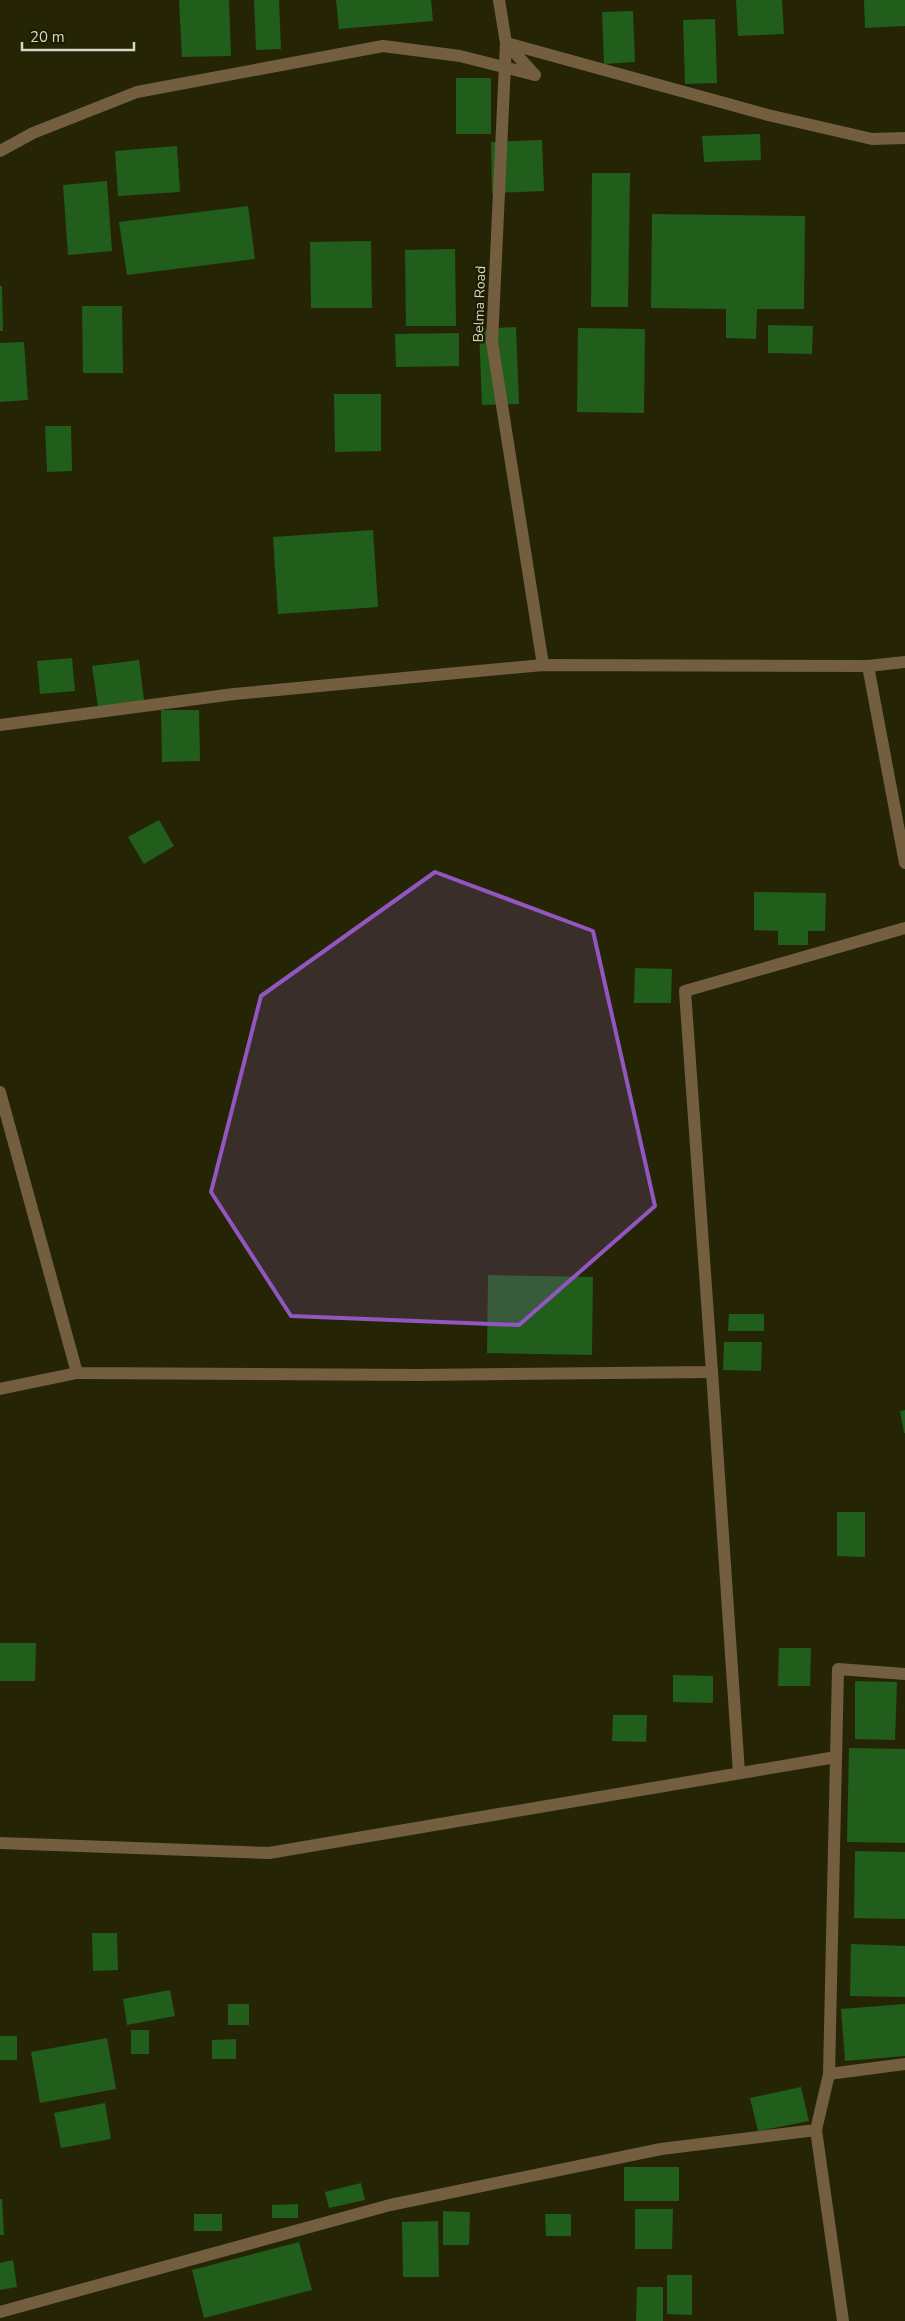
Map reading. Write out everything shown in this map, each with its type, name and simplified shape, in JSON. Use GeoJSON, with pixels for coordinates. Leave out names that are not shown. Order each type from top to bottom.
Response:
{"type":"FeatureCollection","features":[{"type":"Feature","properties":{"kind":"street","name":"Belma Road"},"geometry":{"type":"LineString","coordinates":[[499,0],[506,43],[492,342],[543,665]]}},
{"type":"Feature","properties":{"kind":"street"},"geometry":{"type":"LineString","coordinates":[[506,43],[768,115],[872,139],[905,138]]}},
{"type":"Feature","properties":{"kind":"street"},"geometry":{"type":"LineString","coordinates":[[0,151],[33,132],[137,92],[383,46],[460,56],[535,75],[506,43]]}},
{"type":"Feature","properties":{"kind":"street"},"geometry":{"type":"LineString","coordinates":[[0,725],[234,694],[543,665],[868,666],[905,662]]}},
{"type":"Feature","properties":{"kind":"street"},"geometry":{"type":"LineString","coordinates":[[868,666],[905,863]]}},
{"type":"Feature","properties":{"kind":"street"},"geometry":{"type":"LineString","coordinates":[[739,1773],[685,991],[905,928]]}},
{"type":"Feature","properties":{"kind":"street"},"geometry":{"type":"LineString","coordinates":[[0,1092],[77,1373]]}},
{"type":"Feature","properties":{"kind":"street"},"geometry":{"type":"LineString","coordinates":[[0,1389],[77,1373],[419,1375],[712,1372]]}},
{"type":"Feature","properties":{"kind":"street"},"geometry":{"type":"LineString","coordinates":[[843,2321],[816,2130],[829,2074],[838,1670],[905,1674]]}},
{"type":"Feature","properties":{"kind":"street"},"geometry":{"type":"LineString","coordinates":[[0,1843],[269,1853],[836,1757]]}},
{"type":"Feature","properties":{"kind":"street"},"geometry":{"type":"LineString","coordinates":[[829,2074],[905,2064]]}},
{"type":"Feature","properties":{"kind":"street"},"geometry":{"type":"LineString","coordinates":[[0,2312],[390,2205],[661,2149],[816,2130]]}},
{"type":"Feature","properties":{"kind":"highlighted area"},"geometry":{"type":"Polygon","coordinates":[[[435,872],[593,931],[655,1206],[519,1325],[291,1316],[211,1192],[261,996],[435,872]]]}},
{"type":"Feature","properties":{"kind":"building"},"geometry":{"type":"Polygon","coordinates":[[[179,0],[229,0],[231,56],[182,57],[179,0]]]}},
{"type":"Feature","properties":{"kind":"building"},"geometry":{"type":"Polygon","coordinates":[[[254,0],[279,0],[281,49],[256,50],[254,0]]]}},
{"type":"Feature","properties":{"kind":"building"},"geometry":{"type":"Polygon","coordinates":[[[336,0],[431,0],[433,21],[339,29],[336,0]]]}},
{"type":"Feature","properties":{"kind":"building"},"geometry":{"type":"Polygon","coordinates":[[[736,0],[782,0],[784,34],[738,36],[736,0]]]}},
{"type":"Feature","properties":{"kind":"building"},"geometry":{"type":"Polygon","coordinates":[[[864,0],[905,0],[905,26],[865,28],[864,0]]]}},
{"type":"Feature","properties":{"kind":"building"},"geometry":{"type":"Polygon","coordinates":[[[633,11],[635,62],[604,64],[602,12],[633,11]]]}},
{"type":"Feature","properties":{"kind":"building"},"geometry":{"type":"Polygon","coordinates":[[[715,19],[717,83],[685,84],[683,20],[715,19]]]}},
{"type":"Feature","properties":{"kind":"building"},"geometry":{"type":"Polygon","coordinates":[[[456,78],[491,78],[491,134],[456,134],[456,78]]]}},
{"type":"Feature","properties":{"kind":"building"},"geometry":{"type":"Polygon","coordinates":[[[760,134],[761,160],[704,162],[702,136],[760,134]]]}},
{"type":"Feature","properties":{"kind":"building"},"geometry":{"type":"Polygon","coordinates":[[[542,140],[544,191],[492,193],[491,142],[542,140]]]}},
{"type":"Feature","properties":{"kind":"building"},"geometry":{"type":"Polygon","coordinates":[[[177,146],[180,192],[118,196],[115,151],[177,146]]]}},
{"type":"Feature","properties":{"kind":"building"},"geometry":{"type":"Polygon","coordinates":[[[592,173],[630,173],[628,307],[591,307],[592,173]]]}},
{"type":"Feature","properties":{"kind":"building"},"geometry":{"type":"Polygon","coordinates":[[[107,181],[112,251],[68,255],[63,185],[107,181]]]}},
{"type":"Feature","properties":{"kind":"building"},"geometry":{"type":"Polygon","coordinates":[[[248,206],[255,259],[127,275],[119,222],[248,206]]]}},
{"type":"Feature","properties":{"kind":"building"},"geometry":{"type":"Polygon","coordinates":[[[652,214],[805,216],[804,309],[757,309],[756,339],[726,338],[726,309],[651,308],[652,214]]]}},
{"type":"Feature","properties":{"kind":"building"},"geometry":{"type":"Polygon","coordinates":[[[371,241],[372,308],[311,308],[310,242],[371,241]]]}},
{"type":"Feature","properties":{"kind":"building"},"geometry":{"type":"Polygon","coordinates":[[[455,249],[456,326],[406,326],[405,250],[455,249]]]}},
{"type":"Feature","properties":{"kind":"building"},"geometry":{"type":"Polygon","coordinates":[[[0,286],[2,286],[3,331],[0,331],[0,286]]]}},
{"type":"Feature","properties":{"kind":"building"},"geometry":{"type":"Polygon","coordinates":[[[82,306],[122,306],[123,373],[83,373],[82,306]]]}},
{"type":"Feature","properties":{"kind":"building"},"geometry":{"type":"Polygon","coordinates":[[[768,325],[813,326],[812,354],[768,353],[768,325]]]}},
{"type":"Feature","properties":{"kind":"building"},"geometry":{"type":"Polygon","coordinates":[[[516,327],[519,404],[482,405],[479,329],[516,327]]]}},
{"type":"Feature","properties":{"kind":"building"},"geometry":{"type":"Polygon","coordinates":[[[578,328],[645,329],[644,413],[577,412],[578,328]]]}},
{"type":"Feature","properties":{"kind":"building"},"geometry":{"type":"Polygon","coordinates":[[[459,333],[459,366],[396,367],[395,334],[459,333]]]}},
{"type":"Feature","properties":{"kind":"building"},"geometry":{"type":"Polygon","coordinates":[[[24,342],[28,400],[0,402],[0,343],[24,342]]]}},
{"type":"Feature","properties":{"kind":"building"},"geometry":{"type":"Polygon","coordinates":[[[334,394],[381,394],[381,451],[335,452],[334,394]]]}},
{"type":"Feature","properties":{"kind":"building"},"geometry":{"type":"Polygon","coordinates":[[[45,426],[71,426],[72,471],[47,472],[45,426]]]}},
{"type":"Feature","properties":{"kind":"building"},"geometry":{"type":"Polygon","coordinates":[[[373,530],[378,607],[278,614],[273,537],[373,530]]]}},
{"type":"Feature","properties":{"kind":"building"},"geometry":{"type":"Polygon","coordinates":[[[72,658],[75,691],[40,694],[37,661],[72,658]]]}},
{"type":"Feature","properties":{"kind":"building"},"geometry":{"type":"Polygon","coordinates":[[[139,660],[145,708],[99,714],[92,666],[139,660]]]}},
{"type":"Feature","properties":{"kind":"building"},"geometry":{"type":"Polygon","coordinates":[[[161,710],[199,710],[200,761],[162,762],[161,710]]]}},
{"type":"Feature","properties":{"kind":"building"},"geometry":{"type":"Polygon","coordinates":[[[159,820],[174,846],[144,864],[128,837],[159,820]]]}},
{"type":"Feature","properties":{"kind":"building"},"geometry":{"type":"Polygon","coordinates":[[[754,892],[826,893],[825,931],[808,931],[808,945],[778,945],[778,931],[754,930],[754,892]]]}},
{"type":"Feature","properties":{"kind":"building"},"geometry":{"type":"Polygon","coordinates":[[[635,968],[672,969],[671,1003],[634,1003],[635,968]]]}},
{"type":"Feature","properties":{"kind":"building"},"geometry":{"type":"Polygon","coordinates":[[[488,1275],[593,1277],[592,1355],[487,1353],[488,1275]]]}},
{"type":"Feature","properties":{"kind":"building"},"geometry":{"type":"Polygon","coordinates":[[[729,1314],[764,1314],[764,1331],[728,1331],[729,1314]]]}},
{"type":"Feature","properties":{"kind":"building"},"geometry":{"type":"Polygon","coordinates":[[[724,1342],[762,1342],[761,1371],[723,1370],[724,1342]]]}},
{"type":"Feature","properties":{"kind":"building"},"geometry":{"type":"Polygon","coordinates":[[[905,1410],[905,1433],[904,1433],[900,1411],[905,1410]]]}},
{"type":"Feature","properties":{"kind":"building"},"geometry":{"type":"Polygon","coordinates":[[[837,1512],[865,1512],[865,1557],[837,1556],[837,1512]]]}},
{"type":"Feature","properties":{"kind":"building"},"geometry":{"type":"Polygon","coordinates":[[[0,1643],[36,1643],[35,1681],[0,1681],[0,1643]]]}},
{"type":"Feature","properties":{"kind":"building"},"geometry":{"type":"Polygon","coordinates":[[[779,1648],[811,1648],[810,1686],[778,1686],[779,1648]]]}},
{"type":"Feature","properties":{"kind":"building"},"geometry":{"type":"Polygon","coordinates":[[[673,1675],[713,1676],[713,1703],[673,1702],[673,1675]]]}},
{"type":"Feature","properties":{"kind":"building"},"geometry":{"type":"Polygon","coordinates":[[[855,1681],[897,1682],[895,1740],[855,1739],[855,1681]]]}},
{"type":"Feature","properties":{"kind":"building"},"geometry":{"type":"Polygon","coordinates":[[[613,1715],[647,1715],[646,1742],[612,1741],[613,1715]]]}},
{"type":"Feature","properties":{"kind":"building"},"geometry":{"type":"Polygon","coordinates":[[[849,1748],[905,1749],[905,1843],[847,1842],[849,1748]]]}},
{"type":"Feature","properties":{"kind":"building"},"geometry":{"type":"Polygon","coordinates":[[[855,1851],[905,1852],[905,1919],[854,1918],[855,1851]]]}},
{"type":"Feature","properties":{"kind":"building"},"geometry":{"type":"Polygon","coordinates":[[[92,1933],[117,1933],[118,1970],[93,1971],[92,1933]]]}},
{"type":"Feature","properties":{"kind":"building"},"geometry":{"type":"Polygon","coordinates":[[[851,1944],[905,1946],[905,1997],[850,1996],[851,1944]]]}},
{"type":"Feature","properties":{"kind":"building"},"geometry":{"type":"Polygon","coordinates":[[[170,1990],[175,2016],[127,2025],[123,1999],[170,1990]]]}},
{"type":"Feature","properties":{"kind":"building"},"geometry":{"type":"Polygon","coordinates":[[[228,2004],[249,2004],[249,2025],[228,2025],[228,2004]]]}},
{"type":"Feature","properties":{"kind":"building"},"geometry":{"type":"Polygon","coordinates":[[[905,2004],[905,2056],[845,2061],[841,2009],[905,2004]]]}},
{"type":"Feature","properties":{"kind":"building"},"geometry":{"type":"Polygon","coordinates":[[[131,2030],[149,2030],[149,2054],[131,2054],[131,2030]]]}},
{"type":"Feature","properties":{"kind":"building"},"geometry":{"type":"Polygon","coordinates":[[[0,2036],[17,2036],[17,2060],[0,2060],[0,2036]]]}},
{"type":"Feature","properties":{"kind":"building"},"geometry":{"type":"Polygon","coordinates":[[[107,2038],[116,2089],[40,2103],[31,2052],[107,2038]]]}},
{"type":"Feature","properties":{"kind":"building"},"geometry":{"type":"Polygon","coordinates":[[[236,2039],[236,2059],[212,2059],[212,2040],[236,2039]]]}},
{"type":"Feature","properties":{"kind":"building"},"geometry":{"type":"Polygon","coordinates":[[[801,2087],[809,2121],[758,2131],[750,2098],[801,2087]]]}},
{"type":"Feature","properties":{"kind":"building"},"geometry":{"type":"Polygon","coordinates":[[[105,2103],[111,2139],[61,2148],[54,2113],[105,2103]]]}},
{"type":"Feature","properties":{"kind":"building"},"geometry":{"type":"Polygon","coordinates":[[[624,2167],[679,2167],[679,2201],[624,2201],[624,2167]]]}},
{"type":"Feature","properties":{"kind":"building"},"geometry":{"type":"Polygon","coordinates":[[[361,2183],[365,2200],[329,2208],[325,2192],[361,2183]]]}},
{"type":"Feature","properties":{"kind":"building"},"geometry":{"type":"Polygon","coordinates":[[[0,2199],[2,2199],[4,2235],[0,2235],[0,2199]]]}},
{"type":"Feature","properties":{"kind":"building"},"geometry":{"type":"Polygon","coordinates":[[[298,2204],[298,2218],[272,2218],[272,2205],[298,2204]]]}},
{"type":"Feature","properties":{"kind":"building"},"geometry":{"type":"Polygon","coordinates":[[[635,2209],[673,2209],[672,2249],[635,2249],[635,2209]]]}},
{"type":"Feature","properties":{"kind":"building"},"geometry":{"type":"Polygon","coordinates":[[[443,2211],[470,2212],[469,2245],[443,2245],[443,2211]]]}},
{"type":"Feature","properties":{"kind":"building"},"geometry":{"type":"Polygon","coordinates":[[[194,2214],[222,2214],[222,2231],[194,2231],[194,2214]]]}},
{"type":"Feature","properties":{"kind":"building"},"geometry":{"type":"Polygon","coordinates":[[[545,2214],[571,2214],[571,2236],[546,2236],[545,2214]]]}},
{"type":"Feature","properties":{"kind":"building"},"geometry":{"type":"Polygon","coordinates":[[[438,2221],[439,2277],[403,2277],[402,2222],[438,2221]]]}},
{"type":"Feature","properties":{"kind":"building"},"geometry":{"type":"Polygon","coordinates":[[[299,2242],[312,2290],[204,2318],[192,2270],[299,2242]]]}},
{"type":"Feature","properties":{"kind":"building"},"geometry":{"type":"Polygon","coordinates":[[[13,2260],[17,2287],[0,2290],[0,2263],[13,2260]]]}},
{"type":"Feature","properties":{"kind":"building"},"geometry":{"type":"Polygon","coordinates":[[[667,2275],[692,2275],[692,2315],[667,2314],[667,2275]]]}},
{"type":"Feature","properties":{"kind":"building"},"geometry":{"type":"Polygon","coordinates":[[[637,2287],[663,2287],[663,2321],[636,2321],[637,2287]]]}}]}
